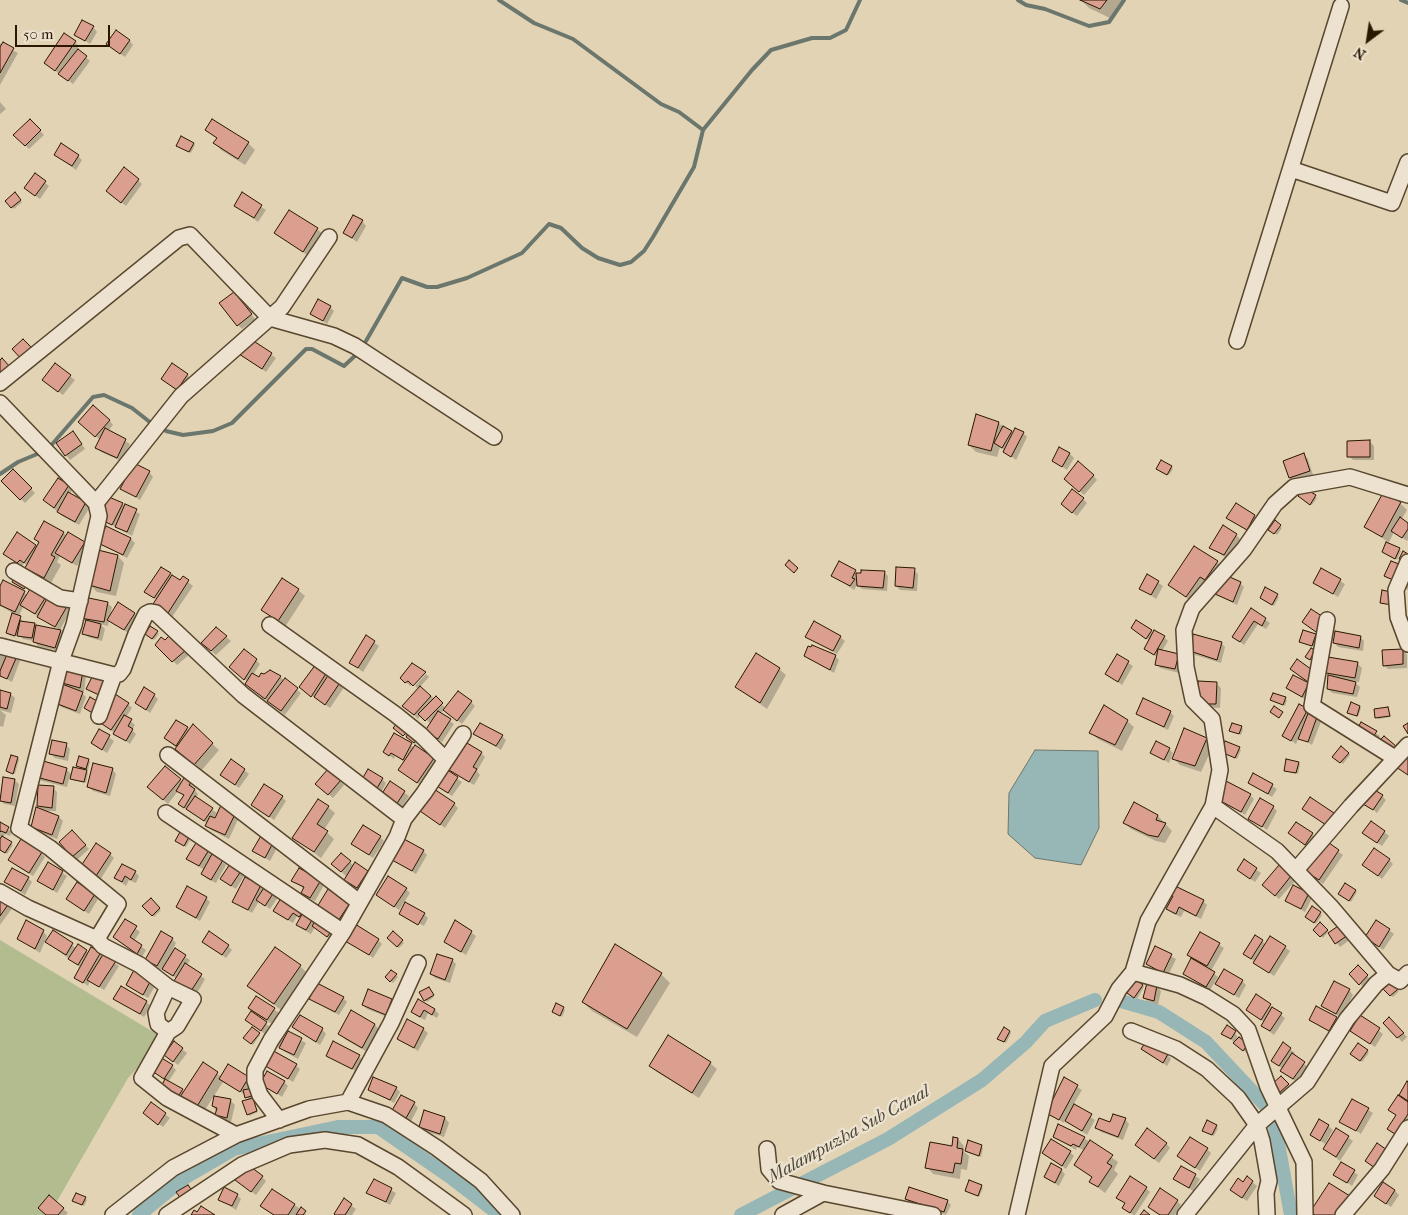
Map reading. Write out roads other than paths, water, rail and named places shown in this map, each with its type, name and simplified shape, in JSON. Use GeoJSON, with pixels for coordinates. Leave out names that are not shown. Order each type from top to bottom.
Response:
{"type":"FeatureCollection","features":[{"type":"Feature","properties":{"kind":"street"},"geometry":{"type":"LineString","coordinates":[[1237,341],[1341,6]]}},
{"type":"Feature","properties":{"kind":"street"},"geometry":{"type":"LineString","coordinates":[[1290,169],[1392,203],[1408,162]]}},
{"type":"Feature","properties":{"kind":"street"},"geometry":{"type":"LineString","coordinates":[[0,383],[179,238],[190,235],[270,318],[334,336],[354,346],[494,437]]}},
{"type":"Feature","properties":{"kind":"street"},"geometry":{"type":"LineString","coordinates":[[96,503],[181,396],[282,307],[329,237]]}},
{"type":"Feature","properties":{"kind":"street"},"geometry":{"type":"LineString","coordinates":[[0,403],[96,503],[99,516],[80,601],[61,661],[19,828],[50,848],[118,904],[97,939]]}},
{"type":"Feature","properties":{"kind":"street"},"geometry":{"type":"LineString","coordinates":[[1017,1215],[1052,1066],[1105,1016],[1119,990],[1133,972],[1148,921],[1214,806],[1220,770],[1212,719],[1193,700],[1186,667],[1184,630],[1192,608],[1244,549],[1275,504],[1294,487],[1350,477],[1408,495]]}},
{"type":"Feature","properties":{"kind":"street"},"geometry":{"type":"LineString","coordinates":[[1408,562],[1396,590],[1398,617],[1408,644]]}},
{"type":"Feature","properties":{"kind":"street"},"geometry":{"type":"LineString","coordinates":[[14,571],[60,598],[80,601]]}},
{"type":"Feature","properties":{"kind":"street"},"geometry":{"type":"LineString","coordinates":[[0,646],[114,675],[119,674],[123,669],[136,634],[146,614],[150,612],[156,613],[243,695],[404,819]]}},
{"type":"Feature","properties":{"kind":"street"},"geometry":{"type":"LineString","coordinates":[[1327,620],[1312,706],[1395,758]]}},
{"type":"Feature","properties":{"kind":"street"},"geometry":{"type":"LineString","coordinates":[[270,625],[395,714],[421,735],[446,760]]}},
{"type":"Feature","properties":{"kind":"street"},"geometry":{"type":"LineString","coordinates":[[99,716],[114,675]]}},
{"type":"Feature","properties":{"kind":"street"},"geometry":{"type":"LineString","coordinates":[[279,1120],[260,1095],[255,1080],[255,1070],[271,1040],[343,932],[397,836],[404,819],[463,734]]}},
{"type":"Feature","properties":{"kind":"street"},"geometry":{"type":"LineString","coordinates":[[1296,870],[1408,745]]}},
{"type":"Feature","properties":{"kind":"street"},"geometry":{"type":"LineString","coordinates":[[168,755],[360,902]]}},
{"type":"Feature","properties":{"kind":"street"},"geometry":{"type":"LineString","coordinates":[[1214,806],[1277,851],[1401,980]]}},
{"type":"Feature","properties":{"kind":"street"},"geometry":{"type":"LineString","coordinates":[[166,813],[343,932]]}},
{"type":"Feature","properties":{"kind":"street"},"geometry":{"type":"LineString","coordinates":[[0,892],[28,908],[97,939],[103,946],[140,965],[168,987],[193,999],[177,1026],[168,1032],[142,1078],[167,1098],[236,1135]]}},
{"type":"Feature","properties":{"kind":"street"},"geometry":{"type":"LineString","coordinates":[[348,1102],[391,1023],[418,963]]}},
{"type":"Feature","properties":{"kind":"street"},"geometry":{"type":"LineString","coordinates":[[1133,972],[1180,985],[1233,1014],[1248,1030],[1268,1088],[1304,1162],[1305,1215]]}},
{"type":"Feature","properties":{"kind":"street"},"geometry":{"type":"LineString","coordinates":[[1185,1215],[1257,1125],[1307,1082],[1347,1019],[1376,984],[1401,980]]}},
{"type":"Feature","properties":{"kind":"street"},"geometry":{"type":"LineString","coordinates":[[168,987],[156,1013],[158,1024],[168,1032]]}},
{"type":"Feature","properties":{"kind":"street"},"geometry":{"type":"LineString","coordinates":[[1132,1030],[1176,1049],[1207,1069],[1238,1098],[1257,1125],[1267,1164],[1269,1181],[1266,1193],[1267,1215]]}},
{"type":"Feature","properties":{"kind":"street"},"geometry":{"type":"LineString","coordinates":[[112,1215],[173,1168],[236,1135],[309,1109],[348,1102],[386,1115],[437,1148],[480,1181],[512,1215]]}},
{"type":"Feature","properties":{"kind":"street"},"geometry":{"type":"LineString","coordinates":[[1343,1215],[1382,1169],[1408,1128]]}},
{"type":"Feature","properties":{"kind":"street"},"geometry":{"type":"LineString","coordinates":[[167,1215],[242,1165],[289,1145],[325,1140],[358,1145],[398,1167],[464,1215]]}},
{"type":"Feature","properties":{"kind":"street"},"geometry":{"type":"LineString","coordinates":[[767,1149],[769,1168],[779,1181],[823,1194],[933,1215]]}},
{"type":"Feature","properties":{"kind":"street"},"geometry":{"type":"LineString","coordinates":[[783,1215],[823,1194]]}},
{"type":"Feature","properties":{"kind":"water"},"geometry":{"type":"Polygon","coordinates":[[[1035,750],[1098,751],[1099,828],[1081,865],[1035,858],[1008,834],[1009,793],[1035,750]]]}},
{"type":"Feature","properties":{"kind":"waterway"},"geometry":{"type":"LineString","coordinates":[[499,0],[534,23],[573,39],[661,104],[679,112],[703,130]]}},
{"type":"Feature","properties":{"kind":"waterway"},"geometry":{"type":"LineString","coordinates":[[366,341],[402,278],[427,287],[437,287],[467,278],[522,253],[549,224],[561,228],[582,248],[598,258],[620,265],[631,262],[644,251],[694,167],[703,130],[752,70],[771,50],[812,38],[830,38],[846,30],[860,0]]}},
{"type":"Feature","properties":{"kind":"waterway"},"geometry":{"type":"LineString","coordinates":[[1018,0],[1026,5],[1045,9],[1089,26],[1109,22],[1124,0]]}},
{"type":"Feature","properties":{"kind":"waterway"},"geometry":{"type":"LineString","coordinates":[[1401,0],[1408,3]]}},
{"type":"Feature","properties":{"kind":"waterway"},"geometry":{"type":"LineString","coordinates":[[166,431],[183,435],[213,431],[232,423],[306,349],[312,349],[344,366],[358,353]]}},
{"type":"Feature","properties":{"kind":"waterway"},"geometry":{"type":"LineString","coordinates":[[48,449],[93,397],[104,395],[132,408],[151,423]]}},
{"type":"Feature","properties":{"kind":"waterway"},"geometry":{"type":"LineString","coordinates":[[0,474],[18,462],[42,452]]}},
{"type":"Feature","properties":{"kind":"waterway","name":"Malampuzha Sub Canal"},"geometry":{"type":"LineString","coordinates":[[741,1215],[888,1139],[982,1080],[1026,1042],[1045,1021],[1095,1000]]}},
{"type":"Feature","properties":{"kind":"waterway","name":"Malampuzha Sub Canal"},"geometry":{"type":"LineString","coordinates":[[1121,1001],[1159,1012],[1206,1042],[1265,1105]]}},
{"type":"Feature","properties":{"kind":"waterway","name":"Malampuzha Sub Canal"},"geometry":{"type":"LineString","coordinates":[[1274,1121],[1291,1215]]}},
{"type":"Feature","properties":{"kind":"waterway","name":"Malampuzha Sub Canal"},"geometry":{"type":"LineString","coordinates":[[139,1215],[184,1178],[234,1149],[338,1127],[378,1127],[449,1176],[500,1215]]}}]}
